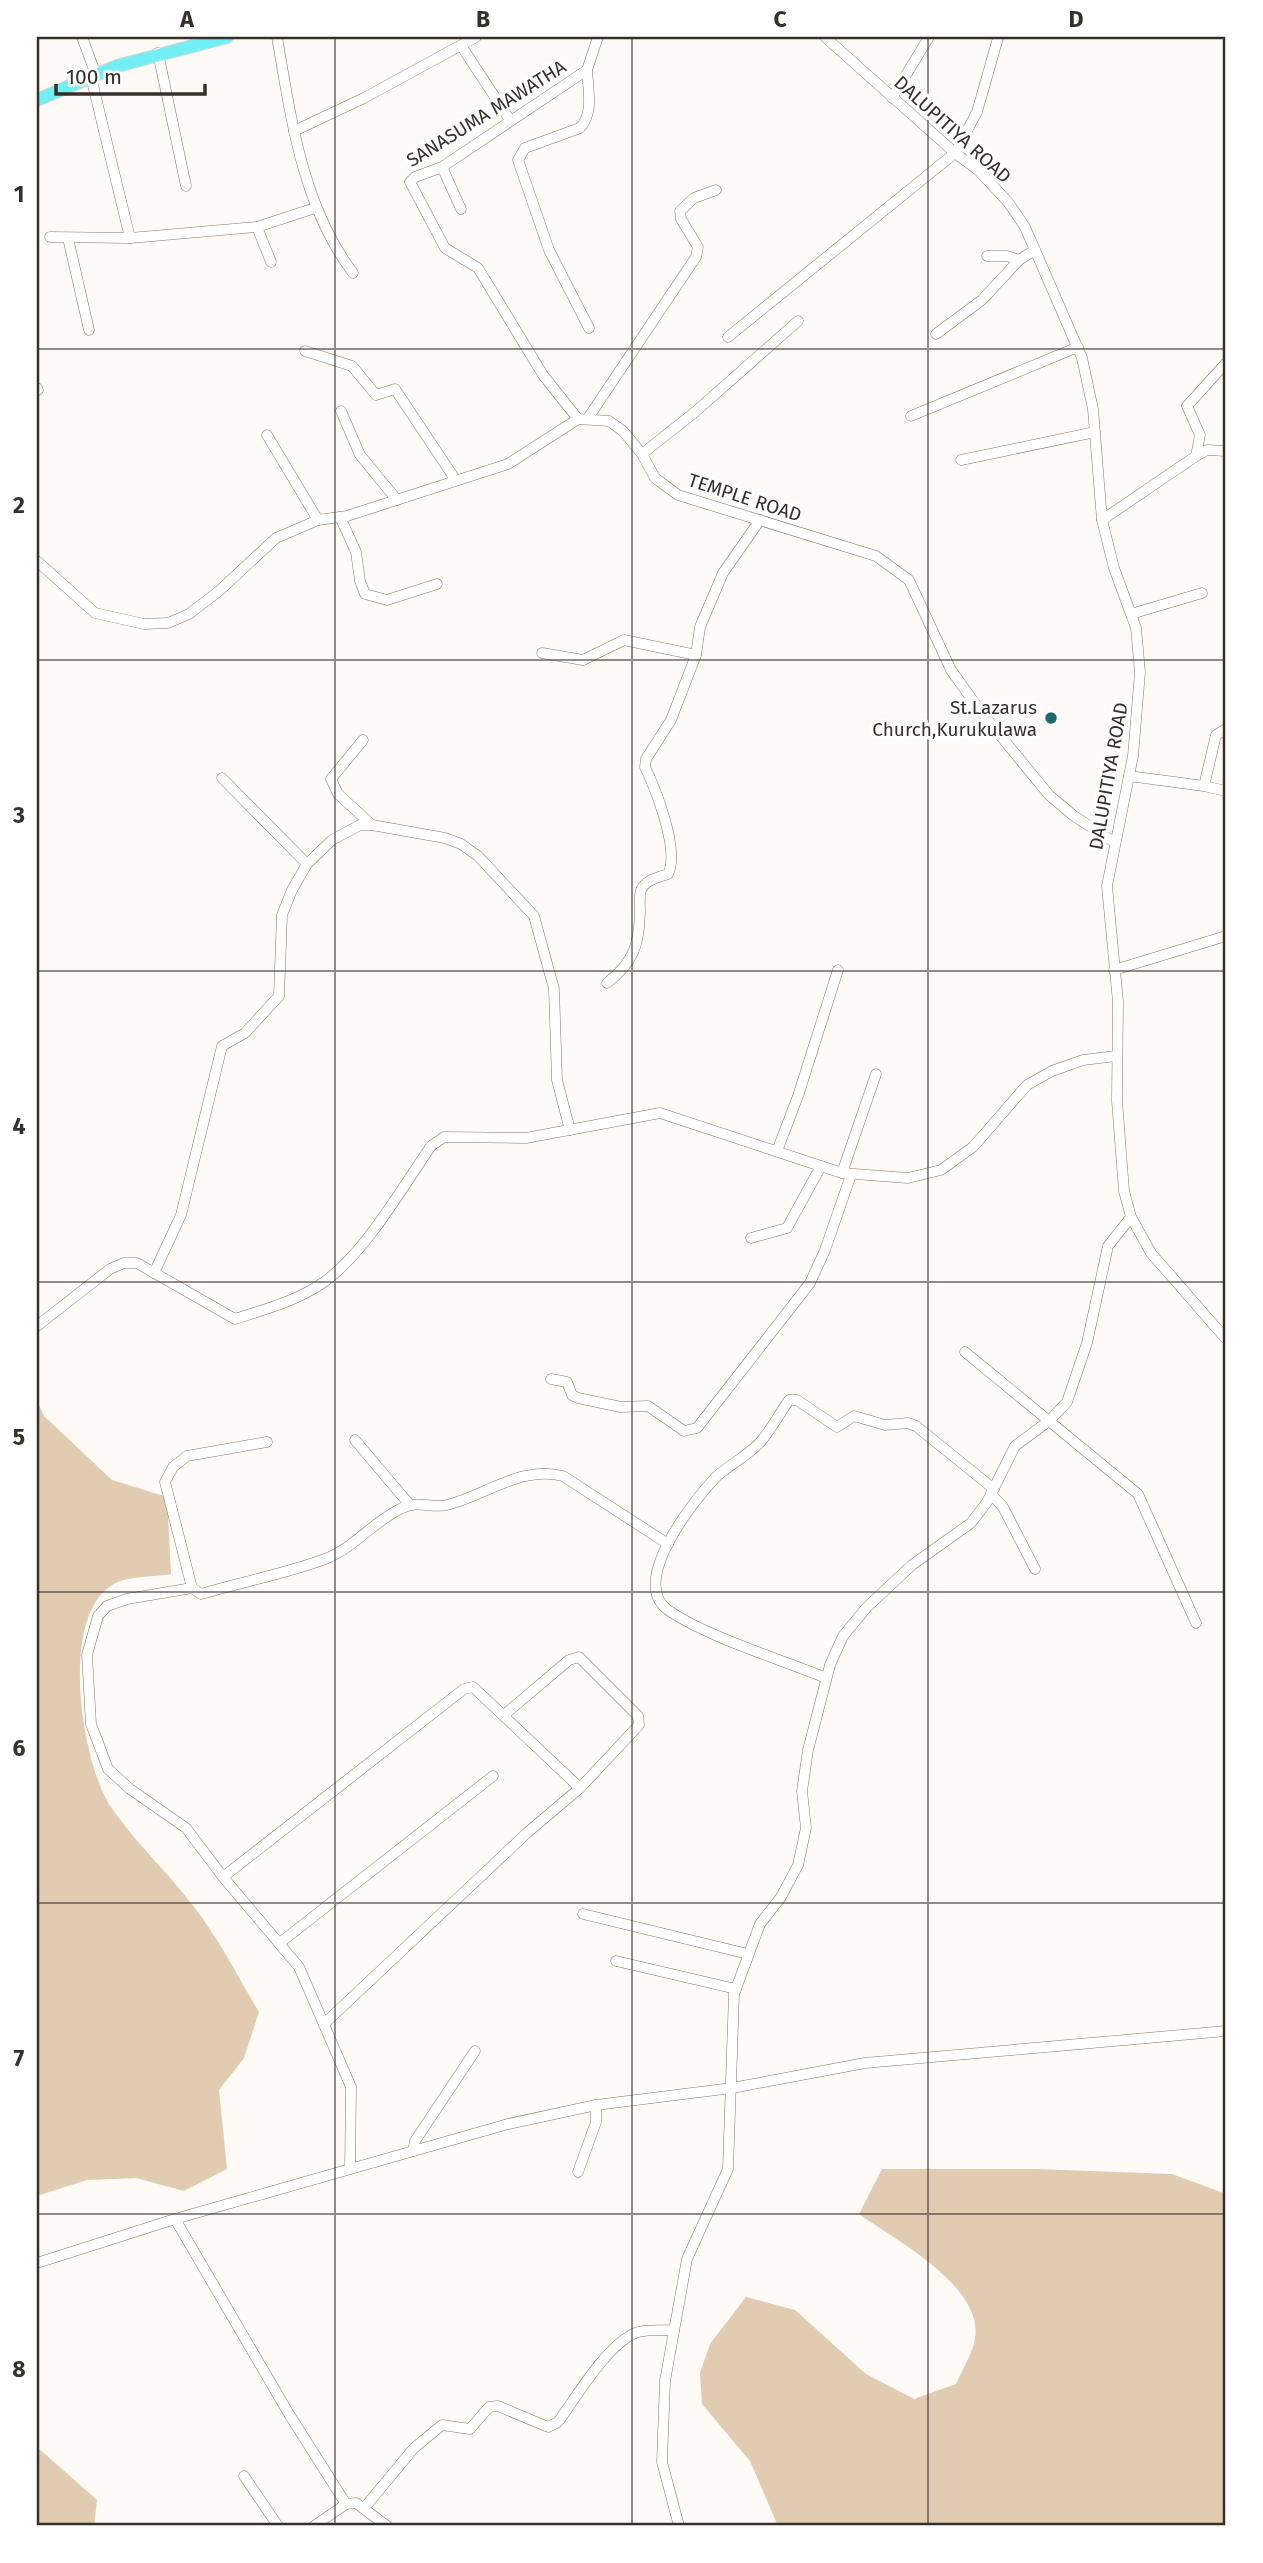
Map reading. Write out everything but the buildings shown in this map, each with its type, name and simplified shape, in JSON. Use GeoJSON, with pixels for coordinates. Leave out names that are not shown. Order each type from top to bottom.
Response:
{"type":"FeatureCollection","features":[{"type":"Feature","properties":{"kind":"main road"},"geometry":{"type":"LineString","coordinates":[[37,100],[158,53],[219,38]]}},
{"type":"Feature","properties":{"kind":"street"},"geometry":{"type":"LineString","coordinates":[[82,37],[130,237]]}},
{"type":"Feature","properties":{"kind":"street"},"geometry":{"type":"LineString","coordinates":[[277,37],[294,131],[315,208],[353,272]]}},
{"type":"Feature","properties":{"kind":"street"},"geometry":{"type":"LineString","coordinates":[[294,131],[462,47],[476,37]]}},
{"type":"Feature","properties":{"kind":"street","name":"SANASUMA MAWATHA"},"geometry":{"type":"LineString","coordinates":[[583,418],[543,375],[478,268],[453,255],[440,240],[410,182],[415,177],[442,167],[587,70],[598,37]]}},
{"type":"Feature","properties":{"kind":"street","name":"DALUPITIYA ROAD"},"geometry":{"type":"LineString","coordinates":[[825,37],[955,153],[978,170],[1008,202],[1025,227],[1078,347],[1095,432],[1102,520],[1114,568],[1131,614],[1140,672],[1140,708],[1129,776],[1114,842],[1107,911],[1118,1002],[1116,1056],[1124,1191],[1131,1217],[1163,1270],[1226,1339]]}},
{"type":"Feature","properties":{"kind":"street"},"geometry":{"type":"LineString","coordinates":[[892,98],[929,37]]}},
{"type":"Feature","properties":{"kind":"street"},"geometry":{"type":"LineString","coordinates":[[729,337],[955,153],[977,112],[998,38]]}},
{"type":"Feature","properties":{"kind":"street"},"geometry":{"type":"LineString","coordinates":[[462,47],[510,120]]}},
{"type":"Feature","properties":{"kind":"street"},"geometry":{"type":"LineString","coordinates":[[158,53],[186,186]]}},
{"type":"Feature","properties":{"kind":"street"},"geometry":{"type":"LineString","coordinates":[[587,70],[589,113],[586,122],[580,128],[525,148],[518,160],[549,250],[589,328]]}},
{"type":"Feature","properties":{"kind":"street"},"geometry":{"type":"LineString","coordinates":[[442,167],[461,209]]}},
{"type":"Feature","properties":{"kind":"street"},"geometry":{"type":"LineString","coordinates":[[37,561],[94,613],[144,624],[168,624],[189,614],[219,591],[276,538],[318,520],[340,517],[508,464],[583,418],[696,257],[698,247],[681,219],[680,211],[694,198],[716,190]]}},
{"type":"Feature","properties":{"kind":"street"},"geometry":{"type":"LineString","coordinates":[[50,237],[130,237],[257,227],[315,208]]}},
{"type":"Feature","properties":{"kind":"street"},"geometry":{"type":"LineString","coordinates":[[257,227],[271,262]]}},
{"type":"Feature","properties":{"kind":"street"},"geometry":{"type":"LineString","coordinates":[[68,237],[89,330]]}},
{"type":"Feature","properties":{"kind":"street"},"geometry":{"type":"LineString","coordinates":[[936,334],[982,300],[1019,260],[1035,250]]}},
{"type":"Feature","properties":{"kind":"street"},"geometry":{"type":"LineString","coordinates":[[987,256],[1007,256],[1019,260]]}},
{"type":"Feature","properties":{"kind":"street"},"geometry":{"type":"LineString","coordinates":[[642,454],[695,412],[798,321]]}},
{"type":"Feature","properties":{"kind":"street"},"geometry":{"type":"LineString","coordinates":[[911,416],[1078,347]]}},
{"type":"Feature","properties":{"kind":"street"},"geometry":{"type":"LineString","coordinates":[[305,351],[352,366],[376,395],[396,389],[455,479]]}},
{"type":"Feature","properties":{"kind":"street"},"geometry":{"type":"LineString","coordinates":[[1196,456],[1200,435],[1187,406],[1226,363]]}},
{"type":"Feature","properties":{"kind":"street"},"geometry":{"type":"LineString","coordinates":[[341,411],[360,455],[397,500]]}},
{"type":"Feature","properties":{"kind":"street","name":"TEMPLE ROAD"},"geometry":{"type":"LineString","coordinates":[[583,418],[609,421],[623,431],[642,454],[654,478],[678,495],[876,556],[909,580],[951,670],[981,712],[1049,795],[1073,816],[1114,842]]}},
{"type":"Feature","properties":{"kind":"street"},"geometry":{"type":"LineString","coordinates":[[961,460],[1095,432]]}},
{"type":"Feature","properties":{"kind":"street"},"geometry":{"type":"LineString","coordinates":[[267,435],[318,520]]}},
{"type":"Feature","properties":{"kind":"street"},"geometry":{"type":"LineString","coordinates":[[1102,520],[1196,456],[1207,450],[1226,451]]}},
{"type":"Feature","properties":{"kind":"street"},"geometry":{"type":"LineString","coordinates":[[340,517],[356,552],[360,581],[365,594],[387,600],[437,584]]}},
{"type":"Feature","properties":{"kind":"street"},"geometry":{"type":"LineString","coordinates":[[607,983],[624,969],[633,954],[639,933],[641,890],[649,880],[668,874],[672,867],[668,834],[645,767],[646,759],[671,720],[696,655],[700,627],[723,573],[760,520]]}},
{"type":"Feature","properties":{"kind":"street"},"geometry":{"type":"LineString","coordinates":[[1131,614],[1202,593]]}},
{"type":"Feature","properties":{"kind":"street"},"geometry":{"type":"LineString","coordinates":[[542,653],[583,660],[624,640],[696,655]]}},
{"type":"Feature","properties":{"kind":"street"},"geometry":{"type":"LineString","coordinates":[[1204,786],[1216,735],[1226,729]]}},
{"type":"Feature","properties":{"kind":"street"},"geometry":{"type":"LineString","coordinates":[[363,740],[331,779],[338,794],[372,825]]}},
{"type":"Feature","properties":{"kind":"street"},"geometry":{"type":"LineString","coordinates":[[1129,776],[1226,791]]}},
{"type":"Feature","properties":{"kind":"street"},"geometry":{"type":"LineString","coordinates":[[222,778],[307,864]]}},
{"type":"Feature","properties":{"kind":"street"},"geometry":{"type":"LineString","coordinates":[[154,1273],[181,1215],[222,1046],[245,1033],[279,996],[282,915],[292,890],[307,864],[332,840],[360,825],[445,838],[461,844],[478,856],[534,916],[554,989],[557,1080],[570,1130]]}},
{"type":"Feature","properties":{"kind":"street"},"geometry":{"type":"LineString","coordinates":[[1114,970],[1226,936]]}},
{"type":"Feature","properties":{"kind":"street"},"geometry":{"type":"LineString","coordinates":[[777,1151],[799,1096],[838,970]]}},
{"type":"Feature","properties":{"kind":"street"},"geometry":{"type":"LineString","coordinates":[[37,1326],[110,1269],[124,1263],[137,1263],[235,1319],[288,1302],[326,1281],[368,1237],[431,1146],[444,1136],[526,1138],[660,1113],[846,1175],[908,1178],[941,1170],[973,1147],[1027,1085],[1052,1071],[1083,1060],[1116,1056]]}},
{"type":"Feature","properties":{"kind":"street"},"geometry":{"type":"LineString","coordinates":[[551,1379],[567,1382],[572,1395],[621,1407],[648,1406],[684,1431],[697,1428],[810,1283],[825,1250],[876,1074]]}},
{"type":"Feature","properties":{"kind":"street"},"geometry":{"type":"LineString","coordinates":[[751,1238],[787,1228],[821,1166]]}},
{"type":"Feature","properties":{"kind":"street"},"geometry":{"type":"LineString","coordinates":[[679,2526],[662,2462],[665,2381],[687,2259],[728,2169],[736,1989],[760,1924],[781,1898],[798,1864],[806,1828],[802,1791],[816,1711],[826,1678],[843,1636],[867,1608],[912,1565],[971,1523],[992,1491],[1015,1446],[1050,1420],[1067,1402],[1087,1343],[1108,1246],[1131,1217]]}},
{"type":"Feature","properties":{"kind":"street"},"geometry":{"type":"LineString","coordinates":[[965,1352],[1138,1494],[1196,1623]]}},
{"type":"Feature","properties":{"kind":"street"},"geometry":{"type":"LineString","coordinates":[[826,1678],[692,1623],[667,1609],[654,1588],[656,1570],[668,1544],[702,1494],[718,1476],[761,1442],[789,1400],[797,1400],[838,1427],[854,1416],[885,1425],[908,1423],[916,1426],[992,1491],[1035,1569]]}},
{"type":"Feature","properties":{"kind":"street"},"geometry":{"type":"LineString","coordinates":[[355,1440],[409,1504]]}},
{"type":"Feature","properties":{"kind":"street"},"geometry":{"type":"LineString","coordinates":[[267,1442],[187,1456],[173,1467],[165,1482],[192,1588],[201,1594],[323,1559],[344,1550],[409,1504],[443,1506],[496,1489],[521,1475],[547,1472],[563,1476],[668,1544]]}},
{"type":"Feature","properties":{"kind":"street"},"geometry":{"type":"LineString","coordinates":[[192,1588],[127,1599],[107,1606],[98,1616],[87,1655],[91,1724],[108,1769],[130,1789],[186,1828],[223,1877],[299,1966],[351,2087],[350,2169]]}},
{"type":"Feature","properties":{"kind":"street"},"geometry":{"type":"LineString","coordinates":[[325,2023],[528,1832],[580,1788],[639,1725],[638,1716],[579,1657],[569,1660],[504,1716]]}},
{"type":"Feature","properties":{"kind":"street"},"geometry":{"type":"LineString","coordinates":[[223,1877],[464,1689],[473,1687],[580,1788]]}},
{"type":"Feature","properties":{"kind":"street"},"geometry":{"type":"LineString","coordinates":[[281,1942],[493,1776]]}},
{"type":"Feature","properties":{"kind":"street"},"geometry":{"type":"LineString","coordinates":[[583,1914],[748,1954]]}},
{"type":"Feature","properties":{"kind":"street"},"geometry":{"type":"LineString","coordinates":[[616,1961],[736,1989]]}},
{"type":"Feature","properties":{"kind":"street"},"geometry":{"type":"LineString","coordinates":[[37,2263],[175,2219],[508,2124],[596,2105],[732,2088],[865,2063],[1226,2031]]}},
{"type":"Feature","properties":{"kind":"street"},"geometry":{"type":"LineString","coordinates":[[413,2151],[415,2141],[475,2051]]}},
{"type":"Feature","properties":{"kind":"street"},"geometry":{"type":"LineString","coordinates":[[578,2172],[596,2122],[596,2105]]}},
{"type":"Feature","properties":{"kind":"street"},"geometry":{"type":"LineString","coordinates":[[175,2219],[289,2414],[346,2504]]}},
{"type":"Feature","properties":{"kind":"street"},"geometry":{"type":"LineString","coordinates":[[365,2507],[414,2448],[442,2425],[470,2429],[489,2407],[498,2406],[548,2427],[558,2422],[608,2356],[630,2335],[642,2331],[674,2330]]}},
{"type":"Feature","properties":{"kind":"street"},"geometry":{"type":"LineString","coordinates":[[244,2476],[278,2526]]}},
{"type":"Feature","properties":{"kind":"street"},"geometry":{"type":"LineString","coordinates":[[314,2526],[346,2504],[356,2503],[365,2507],[387,2526]]}},
{"type":"Feature","properties":{"kind":"shaded area"},"geometry":{"type":"Polygon","coordinates":[[[37,1401],[44,1416],[112,1480],[167,1497],[171,1574],[124,1580],[99,1597],[87,1621],[81,1652],[80,1686],[83,1721],[90,1754],[109,1804],[203,1919],[259,2012],[244,2058],[219,2090],[227,2169],[184,2191],[136,2178],[87,2180],[37,2196],[37,1401]]]}},
{"type":"Feature","properties":{"kind":"shaded area"},"geometry":{"type":"Polygon","coordinates":[[[882,2169],[1035,2169],[1172,2174],[1226,2194],[1226,2526],[778,2526],[750,2461],[702,2404],[700,2373],[710,2344],[746,2297],[795,2310],[866,2374],[914,2399],[956,2384],[974,2345],[974,2319],[966,2301],[952,2283],[914,2251],[859,2214],[882,2169]]]}},
{"type":"Feature","properties":{"kind":"shaded area"},"geometry":{"type":"Polygon","coordinates":[[[37,2447],[97,2500],[94,2526],[37,2526],[37,2447]]]}},
{"type":"Feature","properties":{"kind":"place","name":"St.Lazarus Church,Kurukulawa"},"geometry":{"type":"Point","coordinates":[1051,718]}}]}
